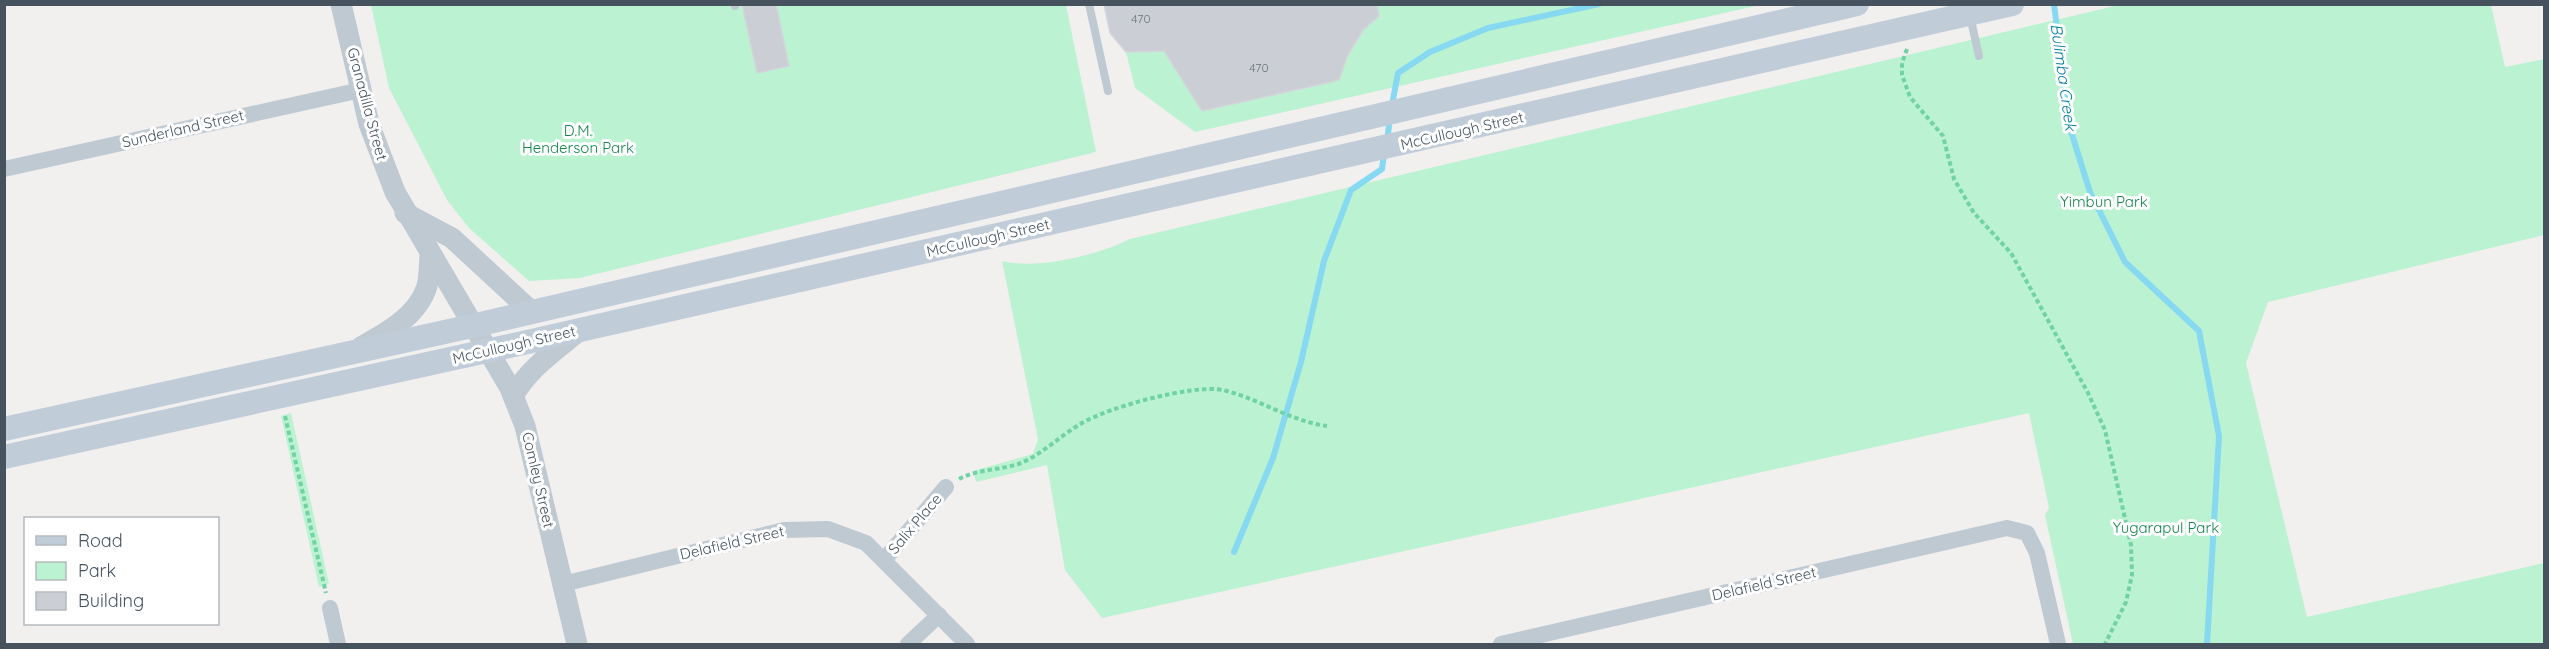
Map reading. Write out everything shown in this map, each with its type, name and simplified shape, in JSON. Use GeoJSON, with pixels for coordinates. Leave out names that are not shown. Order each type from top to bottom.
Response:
{"type":"FeatureCollection","features":[{"type":"Feature","properties":{"kind":"main road","name":"McCullough Street"},"geometry":{"type":"LineString","coordinates":[[4,457],[580,330],[1132,189],[1378,115],[1857,4]]}},
{"type":"Feature","properties":{"kind":"main road","name":"McCullough Street"},"geometry":{"type":"LineString","coordinates":[[4,429],[532,312],[1132,189],[1372,151],[1921,26],[1969,9],[2012,5]]}},
{"type":"Feature","properties":{"kind":"street","name":"Granadilla Street"},"geometry":{"type":"LineString","coordinates":[[341,4],[361,90],[379,153],[405,213],[472,326]]}},
{"type":"Feature","properties":{"kind":"street","name":"Sunderland Street"},"geometry":{"type":"LineString","coordinates":[[4,169],[361,90]]}},
{"type":"Feature","properties":{"kind":"street"},"geometry":{"type":"LineString","coordinates":[[405,213],[452,238],[532,312]]}},
{"type":"Feature","properties":{"kind":"street"},"geometry":{"type":"LineString","coordinates":[[352,353],[390,330],[417,306],[427,287],[430,256]]}},
{"type":"Feature","properties":{"kind":"street","name":"Comley Street"},"geometry":{"type":"LineString","coordinates":[[472,326],[513,396],[525,426],[577,645]]}},
{"type":"Feature","properties":{"kind":"street"},"geometry":{"type":"LineString","coordinates":[[513,396],[524,377],[543,358],[580,330]]}},
{"type":"Feature","properties":{"kind":"street","name":"Salix Place"},"geometry":{"type":"LineString","coordinates":[[884,561],[946,487]]}},
{"type":"Feature","properties":{"kind":"street","name":"Delafield Street"},"geometry":{"type":"LineString","coordinates":[[1501,645],[2007,528],[2027,533],[2037,553],[2058,645]]}},
{"type":"Feature","properties":{"kind":"street","name":"Delafield Street"},"geometry":{"type":"LineString","coordinates":[[563,584],[784,530],[828,529],[866,543],[967,645]]}},
{"type":"Feature","properties":{"kind":"street"},"geometry":{"type":"LineString","coordinates":[[330,608],[338,645]]}},
{"type":"Feature","properties":{"kind":"street"},"geometry":{"type":"LineString","coordinates":[[908,645],[939,615]]}},
{"type":"Feature","properties":{"kind":"lane"},"geometry":{"type":"LineString","coordinates":[[1089,4],[1108,91]]}},
{"type":"Feature","properties":{"kind":"lane"},"geometry":{"type":"LineString","coordinates":[[1969,9],[1979,56]]}},
{"type":"Feature","properties":{"kind":"path"},"geometry":{"type":"LineString","coordinates":[[1921,26],[1918,41],[1908,47],[1902,63],[1902,75],[1910,97],[1943,136],[1954,178],[1974,213],[2010,253],[2088,393],[2104,430],[2131,545],[2132,575],[2126,602],[2105,645]]}},
{"type":"Feature","properties":{"kind":"path"},"geometry":{"type":"LineString","coordinates":[[946,487],[965,476],[1006,468],[1029,459],[1082,423],[1118,406],[1190,391],[1221,390],[1303,423],[1327,426]]}},
{"type":"Feature","properties":{"kind":"path"},"geometry":{"type":"LineString","coordinates":[[284,410],[330,608]]}},
{"type":"Feature","properties":{"kind":"green space","name":"D.M. Henderson Park"},"geometry":{"type":"Polygon","coordinates":[[[371,5],[1066,5],[1096,152],[580,278],[529,281],[469,228],[447,200],[389,88],[371,5]]]}},
{"type":"Feature","properties":{"kind":"green space"},"geometry":{"type":"Polygon","coordinates":[[[1104,5],[1760,5],[1195,132],[1135,88],[1126,52],[1110,33],[1104,5]]]}},
{"type":"Feature","properties":{"kind":"green space","name":"Yimbun Park"},"geometry":{"type":"Polygon","coordinates":[[[2119,5],[2491,5],[2505,67],[2544,59],[2544,235],[2268,302],[2246,363],[2307,617],[2544,563],[2544,644],[2073,644],[2045,515],[2049,508],[2029,413],[1102,618],[1065,570],[1047,465],[976,482],[973,471],[1033,454],[1038,439],[1002,261],[1032,264],[1085,255],[1130,239],[2119,5]]]}},
{"type":"Feature","properties":{"kind":"green space"},"geometry":{"type":"Polygon","coordinates":[[[291,413],[329,584],[319,587],[281,416],[291,413]]]}},
{"type":"Feature","properties":{"kind":"building"},"geometry":{"type":"Polygon","coordinates":[[[742,4],[776,4],[789,66],[757,73],[742,4]]]}},
{"type":"Feature","properties":{"kind":"building"},"geometry":{"type":"Polygon","coordinates":[[[1104,4],[1377,4],[1379,16],[1363,30],[1347,57],[1339,80],[1202,111],[1164,51],[1126,52],[1110,33],[1104,4]]]}},
{"type":"Feature","properties":{"kind":"waterway"},"geometry":{"type":"LineString","coordinates":[[1392,105],[1398,73],[1430,52],[1488,28],[1599,4]]}},
{"type":"Feature","properties":{"kind":"waterway","name":"Bulimba Creek"},"geometry":{"type":"LineString","coordinates":[[2054,4],[2069,125],[2090,192],[2125,262],[2199,331],[2219,436],[2207,644]]}},
{"type":"Feature","properties":{"kind":"waterway"},"geometry":{"type":"LineString","coordinates":[[1387,141],[1390,118]]}},
{"type":"Feature","properties":{"kind":"waterway"},"geometry":{"type":"LineString","coordinates":[[1234,552],[1273,458],[1301,362],[1324,261],[1351,190],[1382,169],[1384,154]]}},
{"type":"Feature","properties":{"kind":"park label","name":"Yugarapul Park"},"geometry":{"type":"Point","coordinates":[2166,528]}}]}
